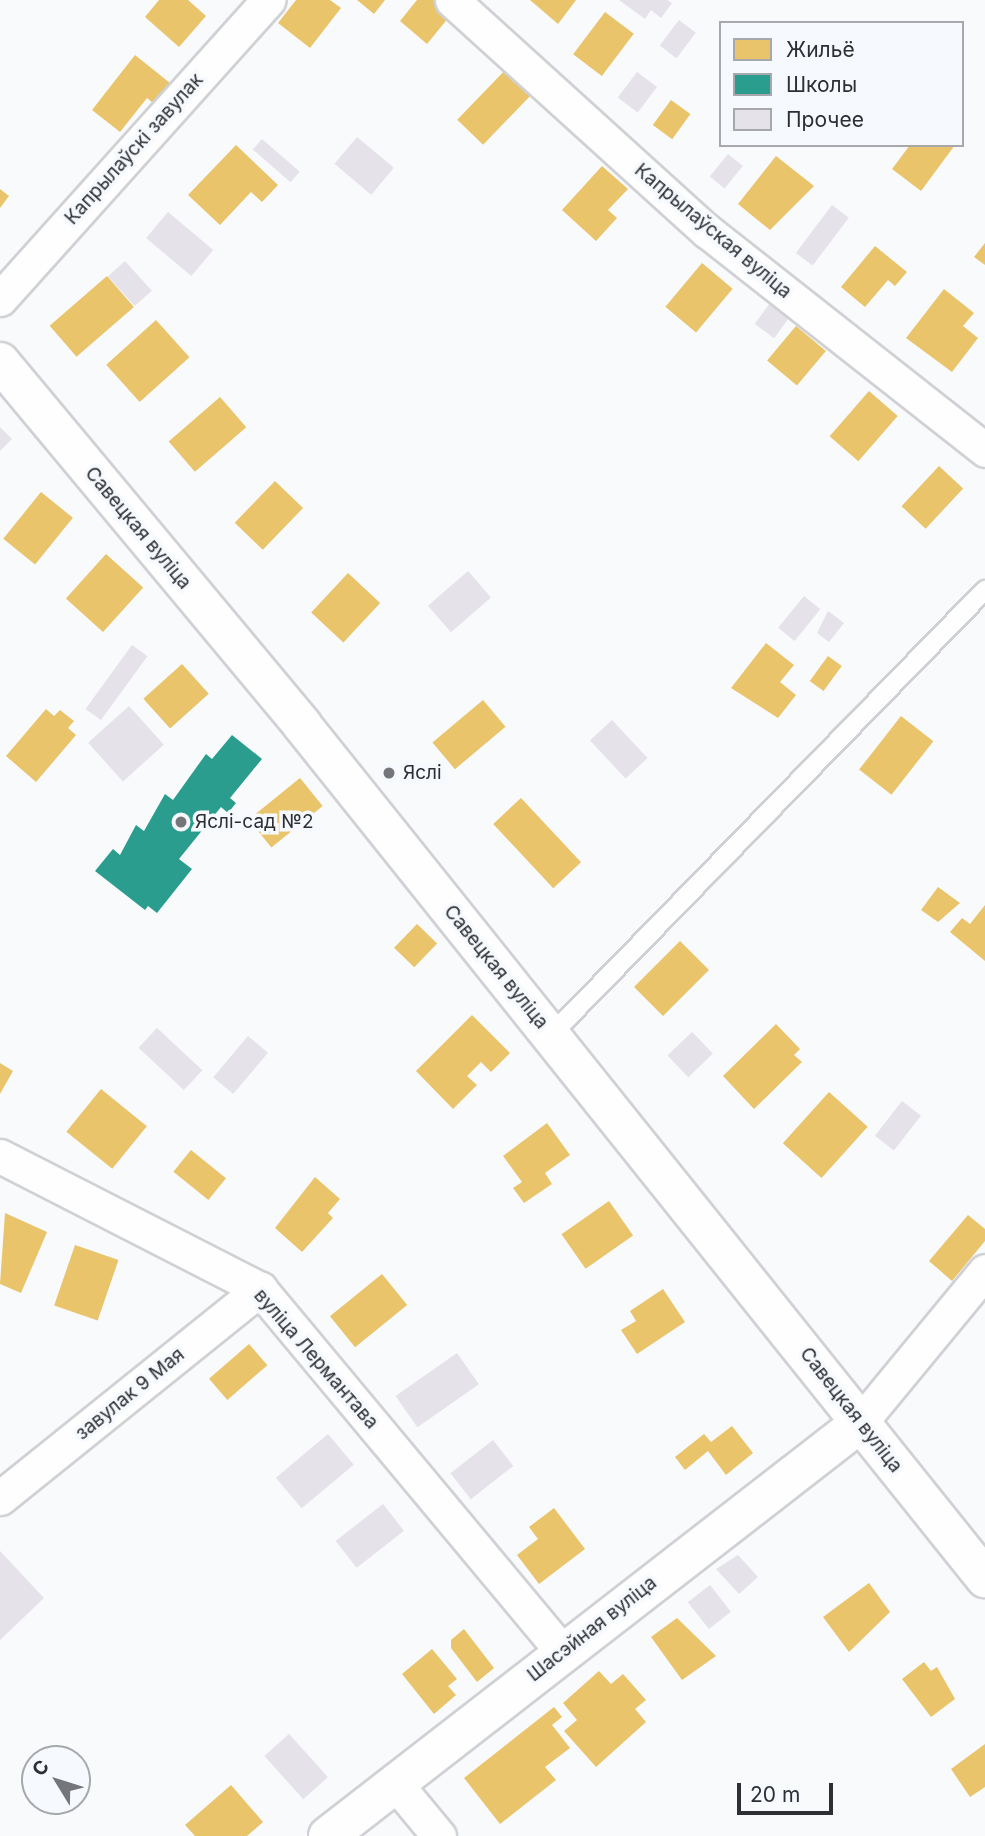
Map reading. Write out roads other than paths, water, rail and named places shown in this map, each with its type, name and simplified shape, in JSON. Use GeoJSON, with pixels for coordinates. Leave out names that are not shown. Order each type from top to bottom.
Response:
{"type":"FeatureCollection","features":[{"type":"Feature","properties":{"kind":"main road","name":"Савецкая вуліца"},"geometry":{"type":"LineString","coordinates":[[0,362],[551,1035],[859,1424],[985,1578]]}},
{"type":"Feature","properties":{"kind":"main road","name":"Шасэйная вуліца"},"geometry":{"type":"LineString","coordinates":[[328,1836],[562,1651],[859,1424]]}},
{"type":"Feature","properties":{"kind":"street","name":"Капрылаўскі завулак"},"geometry":{"type":"LineString","coordinates":[[0,299],[268,0]]}},
{"type":"Feature","properties":{"kind":"street","name":"Капрылаўская вуліца"},"geometry":{"type":"LineString","coordinates":[[452,0],[707,231],[985,450]]}},
{"type":"Feature","properties":{"kind":"street","name":"вуліца Лермантава"},"geometry":{"type":"LineString","coordinates":[[0,1156],[260,1289],[562,1651]]}},
{"type":"Feature","properties":{"kind":"street"},"geometry":{"type":"LineString","coordinates":[[859,1424],[985,1271]]}},
{"type":"Feature","properties":{"kind":"street","name":"завулак 9 Мая"},"geometry":{"type":"LineString","coordinates":[[0,1498],[260,1289]]}},
{"type":"Feature","properties":{"kind":"street"},"geometry":{"type":"LineString","coordinates":[[395,1783],[439,1836]]}},
{"type":"Feature","properties":{"kind":"lane"},"geometry":{"type":"LineString","coordinates":[[551,1035],[985,590]]}},
{"type":"Feature","properties":{"kind":"place","name":"Яслі"},"geometry":{"type":"Point","coordinates":[389,773]}},
{"type":"Feature","properties":{"kind":"place","name":"Яслі-сад №2"},"geometry":{"type":"Point","coordinates":[181,822]}}]}
